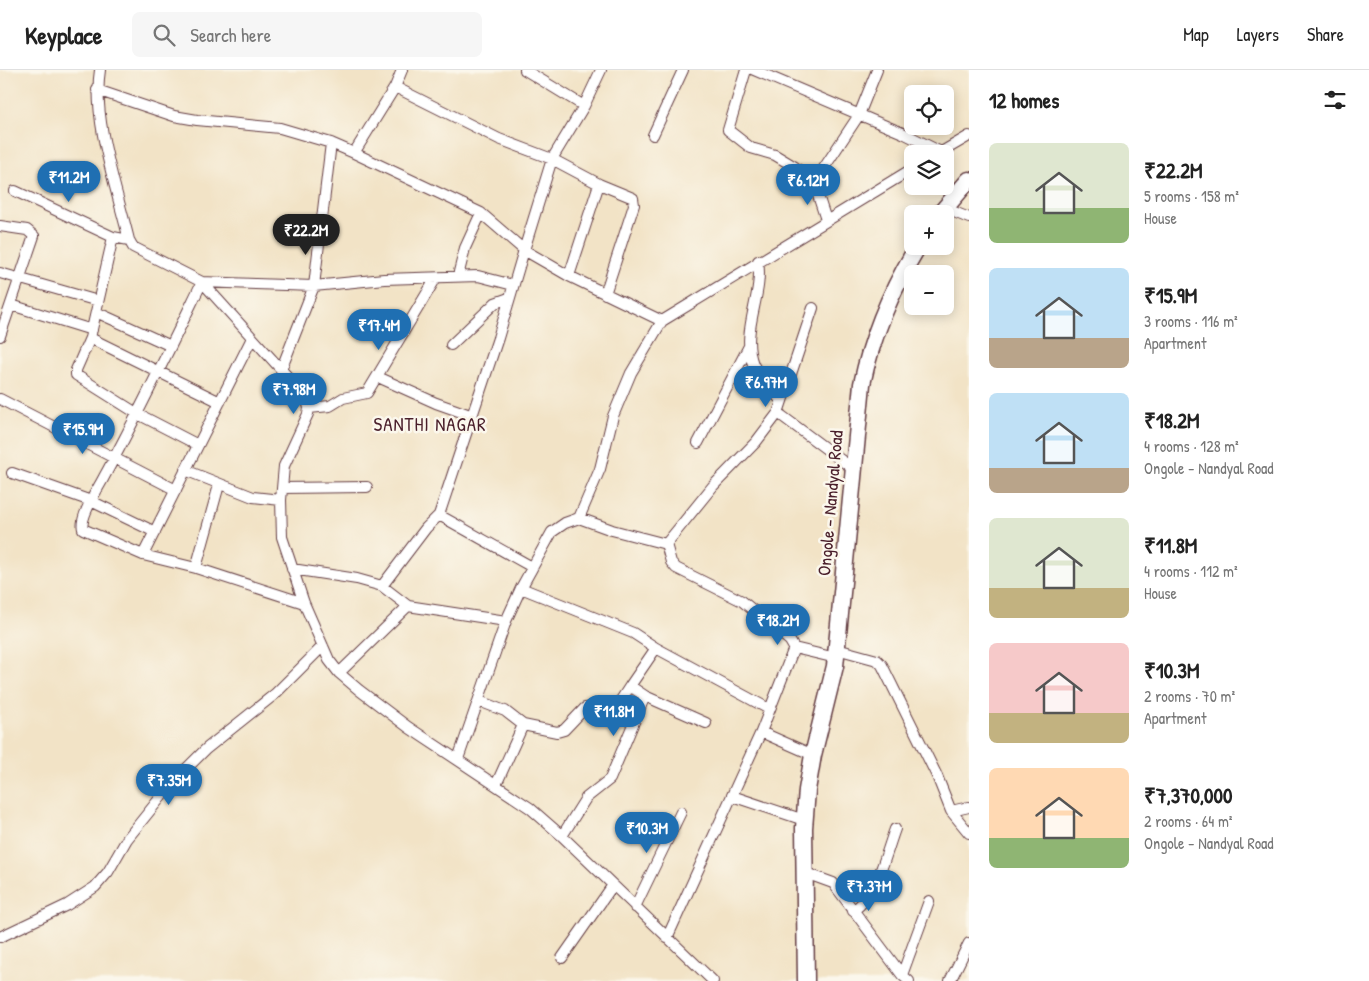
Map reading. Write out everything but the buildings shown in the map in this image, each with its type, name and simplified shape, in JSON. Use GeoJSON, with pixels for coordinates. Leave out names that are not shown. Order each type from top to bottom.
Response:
{"type":"FeatureCollection","features":[{"type":"Feature","properties":{"kind":"main road"},"geometry":{"type":"LineString","coordinates":[[954,213],[969,180]]}},
{"type":"Feature","properties":{"kind":"main road"},"geometry":{"type":"LineString","coordinates":[[954,214],[969,195]]}},
{"type":"Feature","properties":{"kind":"main road","name":"Ongole - Nandyal Road"},"geometry":{"type":"LineString","coordinates":[[813,981],[811,875],[813,796],[820,756],[837,699],[853,469],[862,384],[871,346],[892,295],[913,255]]}},
{"type":"Feature","properties":{"kind":"main road","name":"Ongole - Nandyal Road"},"geometry":{"type":"LineString","coordinates":[[806,981],[804,820],[813,755],[840,654],[871,380],[880,348],[904,295]]}},
{"type":"Feature","properties":{"kind":"street"},"geometry":{"type":"LineString","coordinates":[[100,70],[97,90],[99,115],[128,240],[141,253],[202,282],[306,397],[309,408],[287,458],[281,500],[282,537],[304,603],[323,646],[339,673],[408,727],[530,808],[562,836],[713,981]]}},
{"type":"Feature","properties":{"kind":"street"},"geometry":{"type":"LineString","coordinates":[[354,152],[395,87],[402,70]]}},
{"type":"Feature","properties":{"kind":"street"},"geometry":{"type":"LineString","coordinates":[[525,70],[584,106]]}},
{"type":"Feature","properties":{"kind":"street"},"geometry":{"type":"LineString","coordinates":[[382,586],[426,528],[439,515],[552,159],[584,106],[601,70]]}},
{"type":"Feature","properties":{"kind":"street"},"geometry":{"type":"LineString","coordinates":[[653,135],[683,70]]}},
{"type":"Feature","properties":{"kind":"street"},"geometry":{"type":"LineString","coordinates":[[746,70],[728,130],[751,148],[775,155],[795,167],[814,183],[826,220]]}},
{"type":"Feature","properties":{"kind":"street"},"geometry":{"type":"LineString","coordinates":[[754,70],[923,145]]}},
{"type":"Feature","properties":{"kind":"street"},"geometry":{"type":"LineString","coordinates":[[814,183],[859,115],[877,70]]}},
{"type":"Feature","properties":{"kind":"street"},"geometry":{"type":"LineString","coordinates":[[395,87],[500,139],[552,159],[635,201],[605,294]]}},
{"type":"Feature","properties":{"kind":"street"},"geometry":{"type":"LineString","coordinates":[[97,90],[174,116],[280,128],[331,142],[481,213],[524,250],[569,276],[662,321]]}},
{"type":"Feature","properties":{"kind":"street"},"geometry":{"type":"LineString","coordinates":[[954,145],[969,136]]}},
{"type":"Feature","properties":{"kind":"street"},"geometry":{"type":"LineString","coordinates":[[281,370],[314,286],[331,142]]}},
{"type":"Feature","properties":{"kind":"street"},"geometry":{"type":"LineString","coordinates":[[579,518],[600,469],[613,416],[631,373],[662,321],[904,174]]}},
{"type":"Feature","properties":{"kind":"street"},"geometry":{"type":"LineString","coordinates":[[569,276],[599,184]]}},
{"type":"Feature","properties":{"kind":"street"},"geometry":{"type":"LineString","coordinates":[[15,191],[113,237],[128,240]]}},
{"type":"Feature","properties":{"kind":"street"},"geometry":{"type":"LineString","coordinates":[[458,276],[465,248],[481,213]]}},
{"type":"Feature","properties":{"kind":"street"},"geometry":{"type":"LineString","coordinates":[[0,226],[27,230],[34,236],[0,336]]}},
{"type":"Feature","properties":{"kind":"street"},"geometry":{"type":"LineString","coordinates":[[113,237],[91,334],[76,370],[76,375],[138,414],[198,445]]}},
{"type":"Feature","properties":{"kind":"street"},"geometry":{"type":"LineString","coordinates":[[758,261],[760,283],[750,331],[750,346],[754,366],[781,401]]}},
{"type":"Feature","properties":{"kind":"street"},"geometry":{"type":"LineString","coordinates":[[0,273],[98,301]]}},
{"type":"Feature","properties":{"kind":"street"},"geometry":{"type":"LineString","coordinates":[[202,282],[314,286],[384,279],[458,276],[485,277],[513,285]]}},
{"type":"Feature","properties":{"kind":"street"},"geometry":{"type":"LineString","coordinates":[[309,408],[330,406],[343,398],[367,393],[436,278]]}},
{"type":"Feature","properties":{"kind":"street"},"geometry":{"type":"LineString","coordinates":[[202,282],[138,414],[91,501],[81,525],[83,529],[143,555],[192,567],[304,603]]}},
{"type":"Feature","properties":{"kind":"street"},"geometry":{"type":"LineString","coordinates":[[451,345],[495,303],[509,298]]}},
{"type":"Feature","properties":{"kind":"street"},"geometry":{"type":"LineString","coordinates":[[11,305],[91,334],[159,372],[220,402]]}},
{"type":"Feature","properties":{"kind":"street"},"geometry":{"type":"LineString","coordinates":[[666,544],[713,486],[756,442],[778,413],[813,308]]}},
{"type":"Feature","properties":{"kind":"street"},"geometry":{"type":"LineString","coordinates":[[96,312],[171,346]]}},
{"type":"Feature","properties":{"kind":"street"},"geometry":{"type":"LineString","coordinates":[[143,555],[252,338]]}},
{"type":"Feature","properties":{"kind":"street"},"geometry":{"type":"LineString","coordinates":[[698,443],[750,346]]}},
{"type":"Feature","properties":{"kind":"street"},"geometry":{"type":"LineString","coordinates":[[378,377],[436,403],[470,415]]}},
{"type":"Feature","properties":{"kind":"street"},"geometry":{"type":"LineString","coordinates":[[0,400],[176,490]]}},
{"type":"Feature","properties":{"kind":"street"},"geometry":{"type":"LineString","coordinates":[[778,413],[853,469]]}},
{"type":"Feature","properties":{"kind":"street"},"geometry":{"type":"LineString","coordinates":[[185,470],[253,497],[281,500]]}},
{"type":"Feature","properties":{"kind":"street"},"geometry":{"type":"LineString","coordinates":[[12,474],[91,501],[156,532]]}},
{"type":"Feature","properties":{"kind":"street"},"geometry":{"type":"LineString","coordinates":[[184,577],[192,567],[219,485]]}},
{"type":"Feature","properties":{"kind":"street"},"geometry":{"type":"LineString","coordinates":[[282,488],[367,486]]}},
{"type":"Feature","properties":{"kind":"street"},"geometry":{"type":"LineString","coordinates":[[439,515],[532,567]]}},
{"type":"Feature","properties":{"kind":"street"},"geometry":{"type":"LineString","coordinates":[[458,759],[506,621],[521,588],[552,532],[565,523],[579,518],[612,530],[666,544]]}},
{"type":"Feature","properties":{"kind":"street"},"geometry":{"type":"LineString","coordinates":[[666,544],[671,562],[676,568],[751,607],[785,636],[794,648],[869,657],[882,665],[937,776],[952,811],[969,833]]}},
{"type":"Feature","properties":{"kind":"street"},"geometry":{"type":"LineString","coordinates":[[292,569],[382,586],[408,606],[506,621]]}},
{"type":"Feature","properties":{"kind":"street"},"geometry":{"type":"LineString","coordinates":[[521,588],[633,633],[656,648],[769,709]]}},
{"type":"Feature","properties":{"kind":"street"},"geometry":{"type":"LineString","coordinates":[[339,673],[408,606]]}},
{"type":"Feature","properties":{"kind":"street"},"geometry":{"type":"LineString","coordinates":[[0,937],[67,905],[95,887],[108,872],[127,839],[173,782],[206,749],[275,694],[323,646]]}},
{"type":"Feature","properties":{"kind":"street"},"geometry":{"type":"LineString","coordinates":[[479,701],[505,711],[523,725],[557,732],[564,730],[585,708],[617,706],[656,648]]}},
{"type":"Feature","properties":{"kind":"street"},"geometry":{"type":"LineString","coordinates":[[667,938],[761,732],[794,648]]}},
{"type":"Feature","properties":{"kind":"street"},"geometry":{"type":"LineString","coordinates":[[630,686],[645,696],[706,724]]}},
{"type":"Feature","properties":{"kind":"street"},"geometry":{"type":"LineString","coordinates":[[562,836],[586,798],[610,779],[645,696]]}},
{"type":"Feature","properties":{"kind":"street"},"geometry":{"type":"LineString","coordinates":[[496,785],[523,725]]}},
{"type":"Feature","properties":{"kind":"street"},"geometry":{"type":"LineString","coordinates":[[761,732],[813,755]]}},
{"type":"Feature","properties":{"kind":"street"},"geometry":{"type":"LineString","coordinates":[[732,796],[804,820]]}},
{"type":"Feature","properties":{"kind":"street"},"geometry":{"type":"LineString","coordinates":[[952,811],[969,807]]}},
{"type":"Feature","properties":{"kind":"street"},"geometry":{"type":"LineString","coordinates":[[635,907],[681,812]]}},
{"type":"Feature","properties":{"kind":"street"},"geometry":{"type":"LineString","coordinates":[[853,911],[862,905],[872,890],[895,829]]}},
{"type":"Feature","properties":{"kind":"street"},"geometry":{"type":"LineString","coordinates":[[811,875],[833,883],[905,978]]}},
{"type":"Feature","properties":{"kind":"street"},"geometry":{"type":"LineString","coordinates":[[562,958],[613,885]]}},
{"type":"Feature","properties":{"kind":"street"},"geometry":{"type":"LineString","coordinates":[[905,978],[930,901]]}},
{"type":"Feature","properties":{"kind":"street"},"geometry":{"type":"LineString","coordinates":[[950,981],[969,944]]}},
{"type":"Feature","properties":{"kind":"district","name":"SANTHI NAGAR"},"geometry":{"type":"Point","coordinates":[430,424]}}]}
